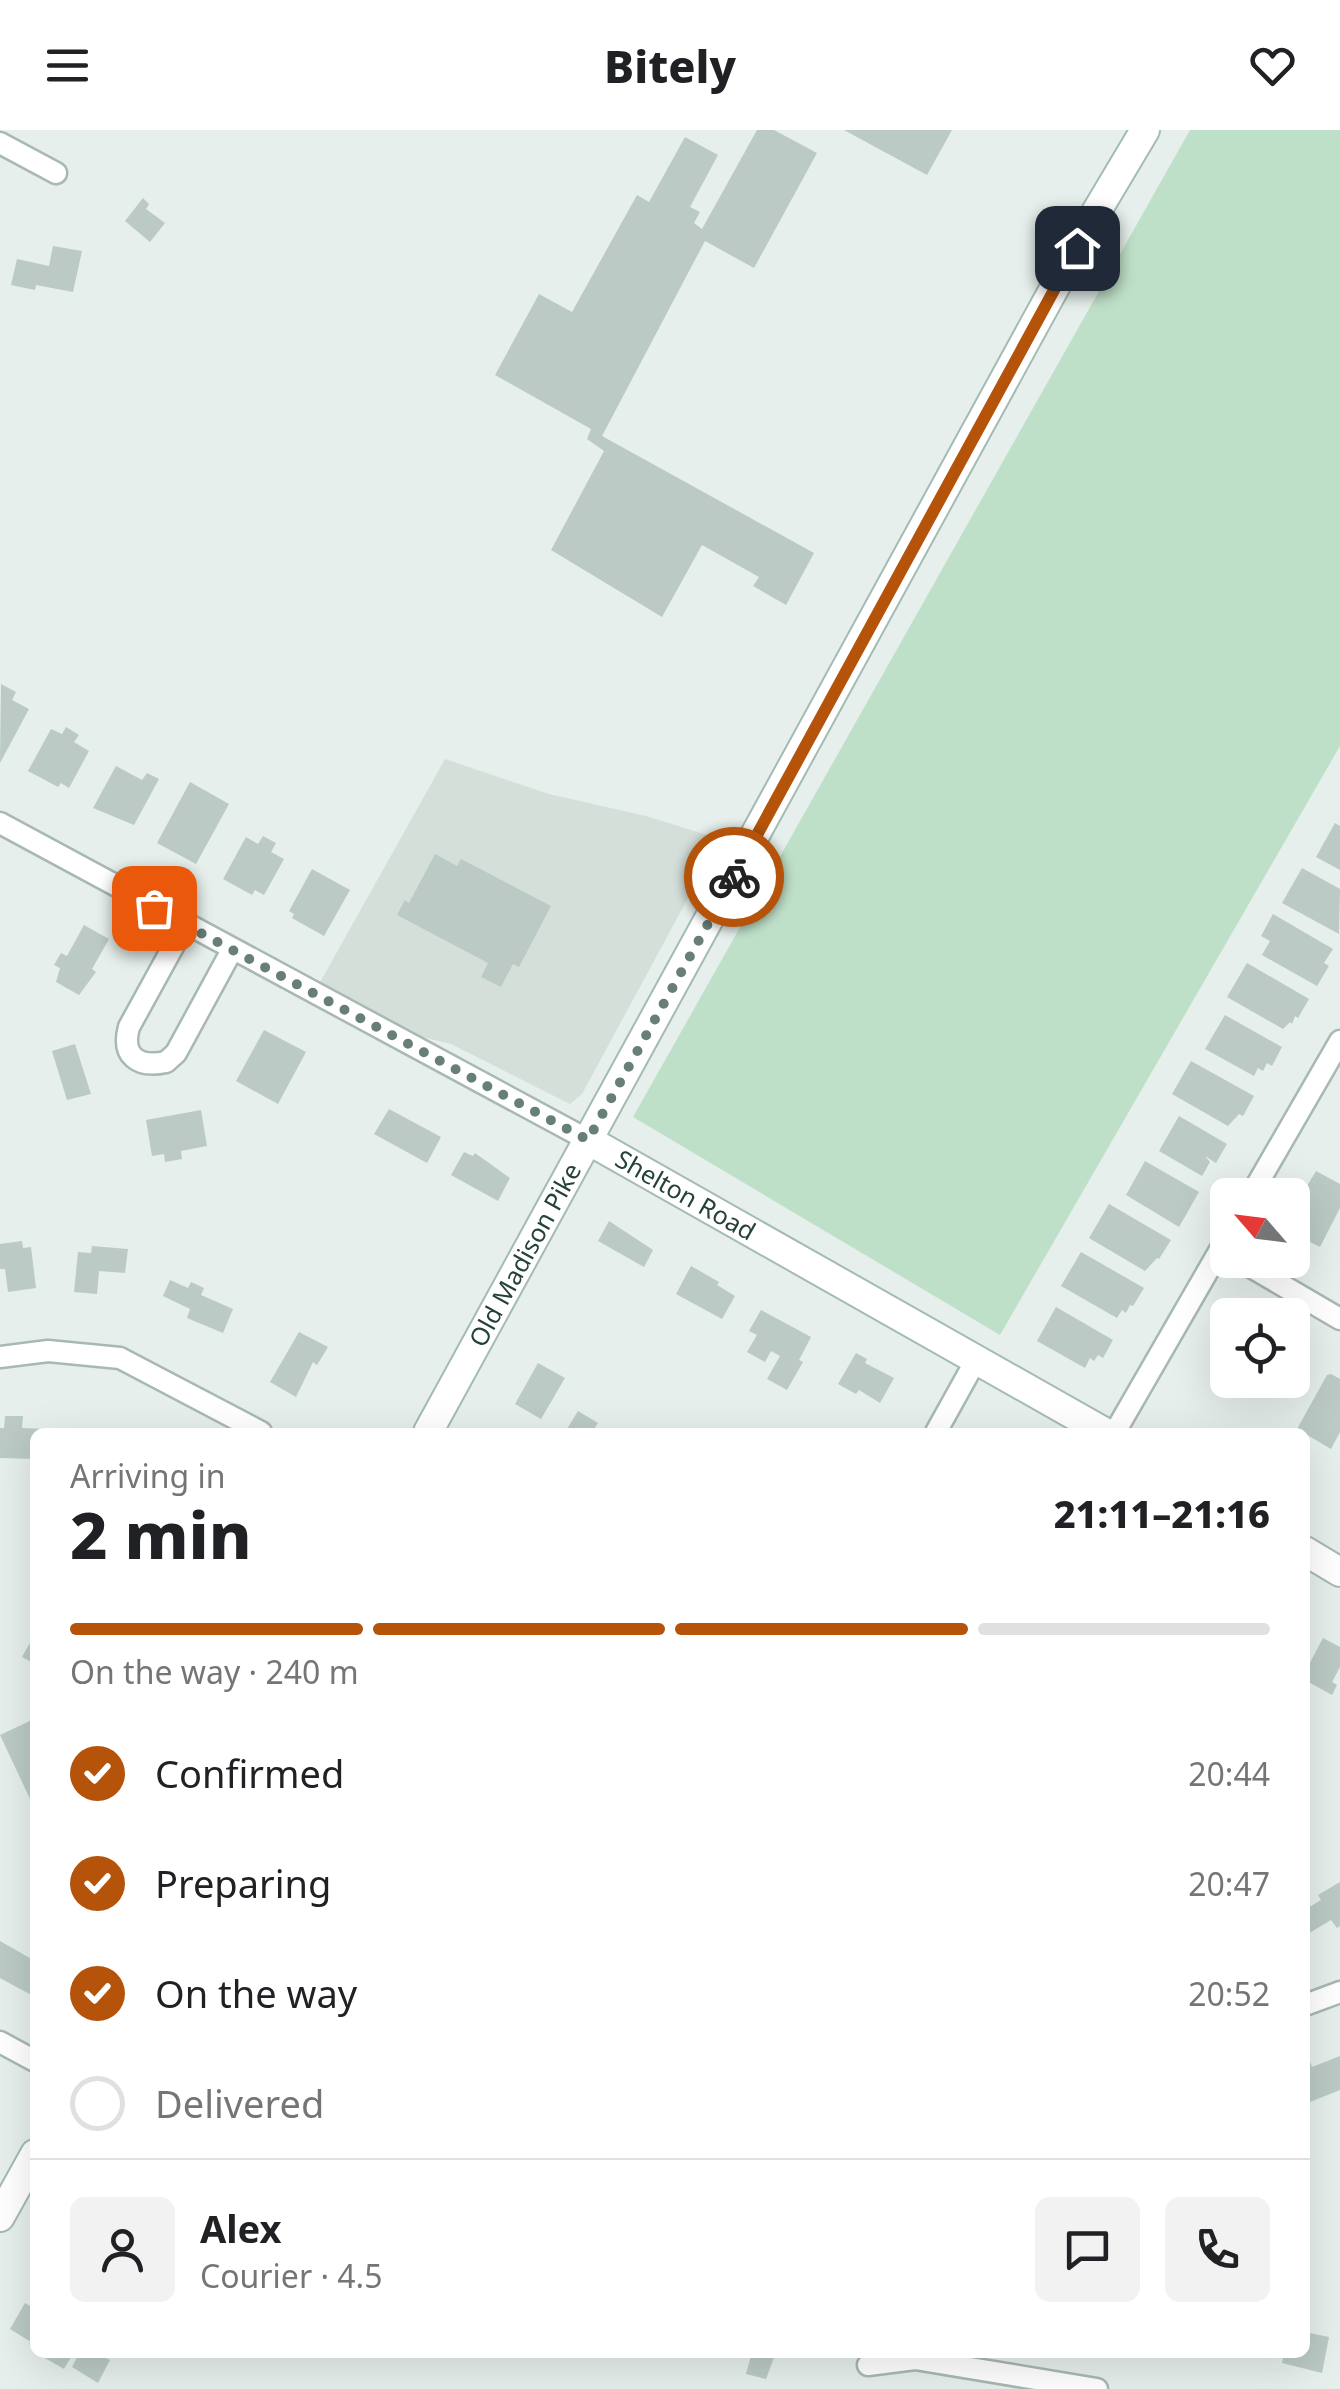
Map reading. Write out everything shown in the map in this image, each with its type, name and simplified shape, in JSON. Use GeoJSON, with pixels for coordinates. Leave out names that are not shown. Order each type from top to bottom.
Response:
{"type":"FeatureCollection","features":[{"type":"Feature","properties":{"kind":"main road","name":"Old Madison Pike"},"geometry":{"type":"LineString","coordinates":[[430,1428],[1144,130]]}},
{"type":"Feature","properties":{"kind":"main road","name":"Shelton Road"},"geometry":{"type":"LineString","coordinates":[[588,1140],[1097,1428]]}},
{"type":"Feature","properties":{"kind":"main road"},"geometry":{"type":"LineString","coordinates":[[1310,1555],[1340,1572]]}},
{"type":"Feature","properties":{"kind":"main road"},"geometry":{"type":"LineString","coordinates":[[0,2217],[30,2163]]}},
{"type":"Feature","properties":{"kind":"street"},"geometry":{"type":"LineString","coordinates":[[0,143],[56,173]]}},
{"type":"Feature","properties":{"kind":"street","name":"Shelton Road"},"geometry":{"type":"LineString","coordinates":[[0,823],[588,1140]]}},
{"type":"Feature","properties":{"kind":"street"},"geometry":{"type":"LineString","coordinates":[[185,925],[129,1027],[125,1042],[130,1054],[142,1062],[166,1062],[176,1053],[232,950]]}},
{"type":"Feature","properties":{"kind":"street"},"geometry":{"type":"LineString","coordinates":[[1262,1178],[1340,1040]]}},
{"type":"Feature","properties":{"kind":"street"},"geometry":{"type":"LineString","coordinates":[[1118,1428],[1211,1278]]}},
{"type":"Feature","properties":{"kind":"street"},"geometry":{"type":"LineString","coordinates":[[1274,1278],[1340,1319]]}},
{"type":"Feature","properties":{"kind":"street"},"geometry":{"type":"LineString","coordinates":[[0,1357],[48,1351],[120,1358],[254,1428]]}},
{"type":"Feature","properties":{"kind":"street"},"geometry":{"type":"LineString","coordinates":[[938,1428],[976,1360]]}},
{"type":"Feature","properties":{"kind":"street"},"geometry":{"type":"LineString","coordinates":[[1310,2003],[1340,1992]]}},
{"type":"Feature","properties":{"kind":"street"},"geometry":{"type":"LineString","coordinates":[[0,2042],[30,2059]]}},
{"type":"Feature","properties":{"kind":"street"},"geometry":{"type":"LineString","coordinates":[[868,2365],[915,2360],[1097,2389]]}},
{"type":"Feature","properties":{"kind":"shaded area"},"geometry":{"type":"Polygon","coordinates":[[[445,759],[549,794],[646,816],[720,839],[582,1094],[570,1104],[451,1044],[410,1034],[318,986],[445,759]]]}},
{"type":"Feature","properties":{"kind":"green space"},"geometry":{"type":"Polygon","coordinates":[[[1190,130],[1340,130],[1340,746],[1000,1335],[633,1117],[1190,130]]]}},
{"type":"Feature","properties":{"kind":"building"},"geometry":{"type":"Polygon","coordinates":[[[757,130],[774,130],[817,153],[754,268],[705,241],[602,436],[814,553],[786,605],[753,586],[759,577],[702,545],[662,617],[551,550],[604,451],[587,439],[591,429],[495,375],[539,294],[572,312],[637,195],[649,202],[685,137],[718,155],[690,207],[700,212],[694,223],[702,229],[757,130]]]}},
{"type":"Feature","properties":{"kind":"building"},"geometry":{"type":"Polygon","coordinates":[[[844,130],[952,130],[927,175],[844,130]]]}},
{"type":"Feature","properties":{"kind":"building"},"geometry":{"type":"Polygon","coordinates":[[[143,198],[149,204],[146,209],[165,223],[150,242],[125,221],[143,198]]]}},
{"type":"Feature","properties":{"kind":"building"},"geometry":{"type":"Polygon","coordinates":[[[53,246],[82,251],[73,292],[11,285],[17,259],[49,266],[53,246]]]}},
{"type":"Feature","properties":{"kind":"building"},"geometry":{"type":"Polygon","coordinates":[[[1,684],[16,692],[12,700],[29,709],[0,763],[1,684]]]}},
{"type":"Feature","properties":{"kind":"building"},"geometry":{"type":"Polygon","coordinates":[[[66,727],[79,735],[74,742],[89,751],[69,788],[61,783],[58,787],[28,771],[51,729],[62,734],[66,727]]]}},
{"type":"Feature","properties":{"kind":"building"},"geometry":{"type":"Polygon","coordinates":[[[116,766],[142,780],[147,773],[159,779],[134,825],[93,808],[116,766]]]}},
{"type":"Feature","properties":{"kind":"building"},"geometry":{"type":"Polygon","coordinates":[[[190,782],[229,804],[196,864],[157,843],[190,782]]]}},
{"type":"Feature","properties":{"kind":"building"},"geometry":{"type":"Polygon","coordinates":[[[1335,823],[1340,826],[1340,870],[1316,857],[1335,823]]]}},
{"type":"Feature","properties":{"kind":"building"},"geometry":{"type":"Polygon","coordinates":[[[263,836],[276,843],[271,852],[284,859],[264,895],[255,890],[252,895],[223,879],[246,837],[258,844],[263,836]]]}},
{"type":"Feature","properties":{"kind":"building"},"geometry":{"type":"Polygon","coordinates":[[[435,854],[457,866],[461,859],[551,906],[519,967],[513,964],[501,987],[481,977],[488,963],[397,915],[405,900],[409,903],[435,854]]]}},
{"type":"Feature","properties":{"kind":"building"},"geometry":{"type":"Polygon","coordinates":[[[1302,868],[1340,889],[1339,934],[1282,903],[1302,868]]]}},
{"type":"Feature","properties":{"kind":"building"},"geometry":{"type":"Polygon","coordinates":[[[312,869],[350,890],[324,936],[292,918],[294,914],[289,911],[312,869]]]}},
{"type":"Feature","properties":{"kind":"building"},"geometry":{"type":"Polygon","coordinates":[[[1273,914],[1333,949],[1324,963],[1329,966],[1317,986],[1262,955],[1270,941],[1261,936],[1273,914]]]}},
{"type":"Feature","properties":{"kind":"building"},"geometry":{"type":"Polygon","coordinates":[[[84,925],[109,939],[92,969],[96,972],[79,995],[56,982],[60,968],[54,965],[61,953],[67,956],[84,925]]]}},
{"type":"Feature","properties":{"kind":"building"},"geometry":{"type":"Polygon","coordinates":[[[1247,963],[1309,999],[1292,1024],[1283,1029],[1227,997],[1247,963]]]}},
{"type":"Feature","properties":{"kind":"building"},"geometry":{"type":"Polygon","coordinates":[[[1225,1015],[1282,1047],[1272,1066],[1267,1063],[1263,1071],[1258,1068],[1254,1076],[1205,1049],[1225,1015]]]}},
{"type":"Feature","properties":{"kind":"building"},"geometry":{"type":"Polygon","coordinates":[[[264,1030],[306,1052],[278,1104],[236,1081],[264,1030]]]}},
{"type":"Feature","properties":{"kind":"building"},"geometry":{"type":"Polygon","coordinates":[[[75,1044],[91,1094],[67,1100],[52,1051],[75,1044]]]}},
{"type":"Feature","properties":{"kind":"building"},"geometry":{"type":"Polygon","coordinates":[[[1191,1061],[1254,1096],[1243,1116],[1239,1114],[1228,1126],[1172,1094],[1191,1061]]]}},
{"type":"Feature","properties":{"kind":"building"},"geometry":{"type":"Polygon","coordinates":[[[389,1109],[441,1137],[427,1163],[374,1134],[389,1109]]]}},
{"type":"Feature","properties":{"kind":"building"},"geometry":{"type":"Polygon","coordinates":[[[201,1110],[207,1146],[181,1151],[182,1159],[165,1162],[164,1154],[152,1156],[146,1120],[201,1110]]]}},
{"type":"Feature","properties":{"kind":"building"},"geometry":{"type":"Polygon","coordinates":[[[1179,1116],[1227,1144],[1216,1163],[1205,1156],[1210,1162],[1202,1176],[1159,1151],[1179,1116]]]}},
{"type":"Feature","properties":{"kind":"building"},"geometry":{"type":"Polygon","coordinates":[[[464,1152],[473,1156],[475,1153],[510,1178],[498,1201],[451,1175],[464,1152]]]}},
{"type":"Feature","properties":{"kind":"building"},"geometry":{"type":"Polygon","coordinates":[[[1145,1161],[1199,1192],[1179,1227],[1126,1195],[1145,1161]]]}},
{"type":"Feature","properties":{"kind":"building"},"geometry":{"type":"Polygon","coordinates":[[[1316,1171],[1340,1184],[1340,1208],[1320,1247],[1310,1242],[1310,1181],[1316,1171]]]}},
{"type":"Feature","properties":{"kind":"building"},"geometry":{"type":"Polygon","coordinates":[[[1109,1204],[1171,1240],[1159,1259],[1145,1271],[1089,1238],[1109,1204]]]}},
{"type":"Feature","properties":{"kind":"building"},"geometry":{"type":"Polygon","coordinates":[[[609,1221],[653,1250],[644,1267],[598,1241],[609,1221]]]}},
{"type":"Feature","properties":{"kind":"building"},"geometry":{"type":"Polygon","coordinates":[[[22,1241],[23,1248],[31,1247],[36,1288],[8,1292],[5,1269],[0,1269],[0,1244],[22,1241]]]}},
{"type":"Feature","properties":{"kind":"building"},"geometry":{"type":"Polygon","coordinates":[[[92,1246],[128,1249],[125,1273],[99,1271],[97,1294],[74,1292],[78,1252],[91,1253],[92,1246]]]}},
{"type":"Feature","properties":{"kind":"building"},"geometry":{"type":"Polygon","coordinates":[[[1081,1252],[1144,1288],[1126,1313],[1122,1310],[1117,1318],[1061,1286],[1081,1252]]]}},
{"type":"Feature","properties":{"kind":"building"},"geometry":{"type":"Polygon","coordinates":[[[691,1266],[735,1296],[722,1319],[676,1294],[691,1266]]]}},
{"type":"Feature","properties":{"kind":"building"},"geometry":{"type":"Polygon","coordinates":[[[170,1280],[188,1288],[191,1282],[204,1288],[201,1295],[233,1309],[223,1333],[187,1318],[190,1309],[163,1296],[170,1280]]]}},
{"type":"Feature","properties":{"kind":"building"},"geometry":{"type":"Polygon","coordinates":[[[1056,1307],[1113,1340],[1103,1358],[1090,1358],[1085,1368],[1037,1341],[1056,1307]]]}},
{"type":"Feature","properties":{"kind":"building"},"geometry":{"type":"Polygon","coordinates":[[[761,1310],[811,1337],[799,1360],[803,1362],[787,1390],[767,1379],[780,1356],[771,1351],[765,1362],[747,1352],[757,1335],[749,1331],[761,1310]]]}},
{"type":"Feature","properties":{"kind":"building"},"geometry":{"type":"Polygon","coordinates":[[[299,1332],[328,1347],[317,1365],[313,1362],[296,1397],[270,1382],[299,1332]]]}},
{"type":"Feature","properties":{"kind":"building"},"geometry":{"type":"Polygon","coordinates":[[[856,1353],[867,1359],[865,1363],[894,1378],[880,1403],[859,1390],[856,1394],[838,1384],[856,1353]]]}},
{"type":"Feature","properties":{"kind":"building"},"geometry":{"type":"Polygon","coordinates":[[[538,1363],[565,1378],[541,1419],[515,1404],[538,1363]]]}},
{"type":"Feature","properties":{"kind":"building"},"geometry":{"type":"Polygon","coordinates":[[[1327,1375],[1340,1379],[1340,1432],[1331,1449],[1310,1437],[1310,1428],[1298,1428],[1327,1375]]]}},
{"type":"Feature","properties":{"kind":"building"},"geometry":{"type":"Polygon","coordinates":[[[578,1411],[598,1423],[595,1428],[568,1428],[578,1411]]]}},
{"type":"Feature","properties":{"kind":"building"},"geometry":{"type":"Polygon","coordinates":[[[5,1416],[23,1416],[22,1428],[30,1428],[30,1459],[0,1458],[0,1428],[4,1428],[5,1416]]]}},
{"type":"Feature","properties":{"kind":"building"},"geometry":{"type":"Polygon","coordinates":[[[1323,1638],[1340,1647],[1340,1667],[1332,1682],[1337,1685],[1332,1695],[1310,1683],[1310,1662],[1323,1638]]]}},
{"type":"Feature","properties":{"kind":"building"},"geometry":{"type":"Polygon","coordinates":[[[30,1643],[30,1661],[22,1657],[30,1643]]]}},
{"type":"Feature","properties":{"kind":"building"},"geometry":{"type":"Polygon","coordinates":[[[30,1721],[30,1799],[0,1735],[30,1721]]]}},
{"type":"Feature","properties":{"kind":"building"},"geometry":{"type":"Polygon","coordinates":[[[1340,1882],[1340,1926],[1337,1928],[1331,1920],[1310,1933],[1310,1907],[1321,1900],[1318,1895],[1340,1882]]]}},
{"type":"Feature","properties":{"kind":"building"},"geometry":{"type":"Polygon","coordinates":[[[0,1941],[30,1958],[30,1994],[0,1978],[0,1941]]]}},
{"type":"Feature","properties":{"kind":"building"},"geometry":{"type":"Polygon","coordinates":[[[1340,2056],[1340,2090],[1310,2102],[1310,2061],[1312,2067],[1340,2056]]]}},
{"type":"Feature","properties":{"kind":"building"},"geometry":{"type":"Polygon","coordinates":[[[25,2303],[30,2306],[30,2341],[10,2329],[25,2303]]]}},
{"type":"Feature","properties":{"kind":"building"},"geometry":{"type":"Polygon","coordinates":[[[1310,2333],[1329,2337],[1322,2373],[1282,2363],[1283,2358],[1310,2358],[1310,2333]]]}},
{"type":"Feature","properties":{"kind":"building"},"geometry":{"type":"Polygon","coordinates":[[[45,2358],[70,2358],[64,2369],[45,2358]]]}},
{"type":"Feature","properties":{"kind":"building"},"geometry":{"type":"Polygon","coordinates":[[[77,2358],[110,2360],[98,2383],[72,2367],[77,2358]]]}},
{"type":"Feature","properties":{"kind":"building"},"geometry":{"type":"Polygon","coordinates":[[[750,2358],[774,2358],[766,2379],[746,2374],[750,2358]]]}},
{"type":"Feature","properties":{"kind":"way so far"},"geometry":{"type":"LineString","coordinates":[[154,908],[588,1140],[734,877]]}},
{"type":"Feature","properties":{"kind":"route"},"geometry":{"type":"LineString","coordinates":[[734,877],[1077,248]]}}]}
